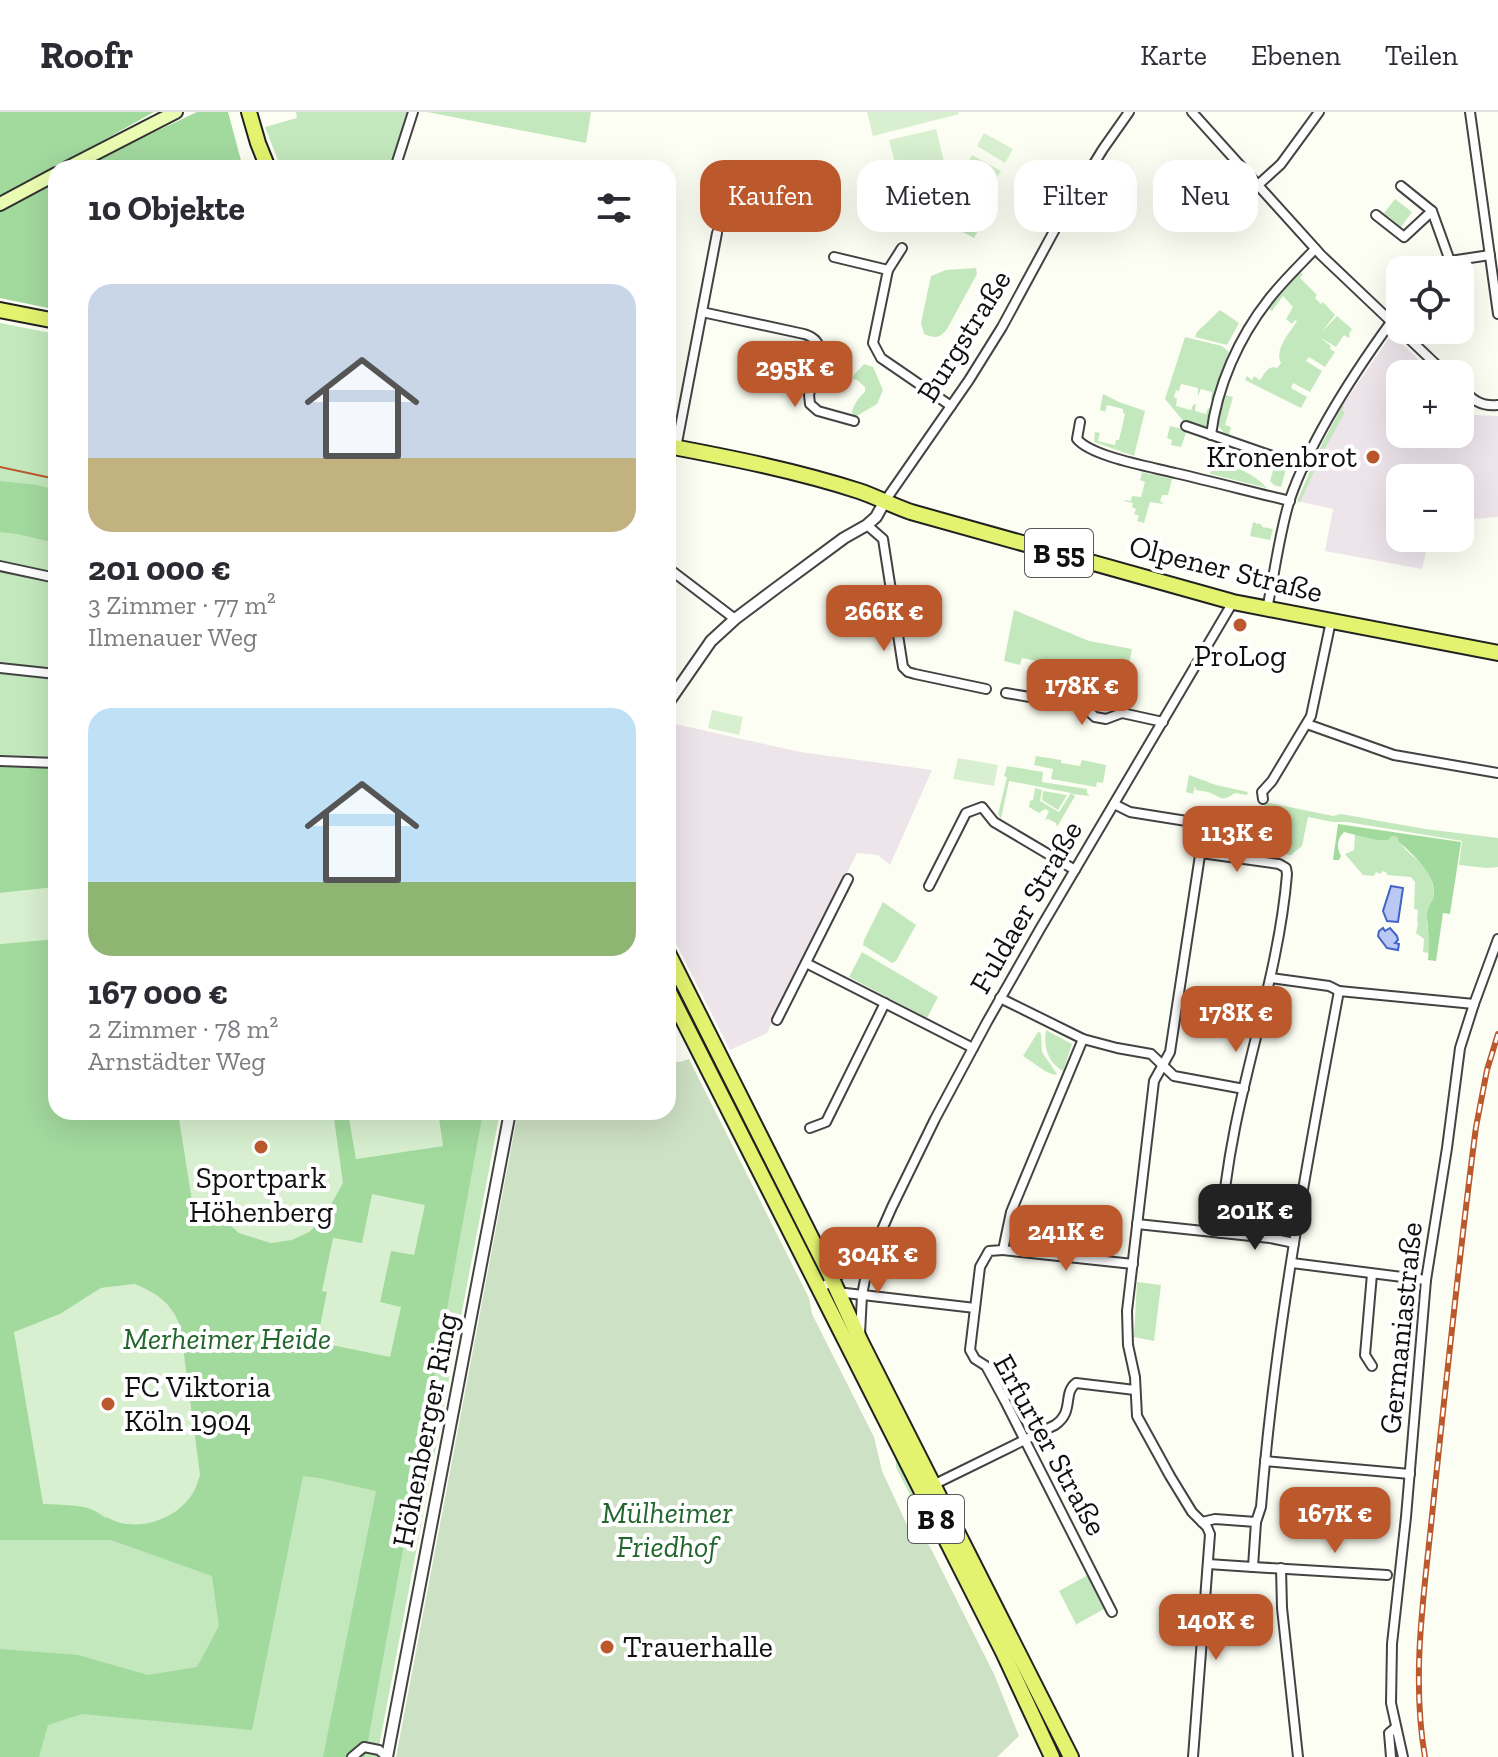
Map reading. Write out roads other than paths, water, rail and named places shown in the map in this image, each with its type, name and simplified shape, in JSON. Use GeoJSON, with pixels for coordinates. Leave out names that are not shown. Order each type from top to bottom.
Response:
{"type":"FeatureCollection","features":[{"type":"Feature","properties":{"kind":"main road"},"geometry":{"type":"LineString","coordinates":[[83,160],[176,112]]}},
{"type":"Feature","properties":{"kind":"main road"},"geometry":{"type":"LineString","coordinates":[[240,112],[255,160]]}},
{"type":"Feature","properties":{"kind":"main road"},"geometry":{"type":"LineString","coordinates":[[249,112],[265,160]]}},
{"type":"Feature","properties":{"kind":"main road"},"geometry":{"type":"LineString","coordinates":[[0,204],[48,178]]}},
{"type":"Feature","properties":{"kind":"main road"},"geometry":{"type":"LineString","coordinates":[[0,310],[48,319]]}},
{"type":"Feature","properties":{"kind":"main road","name":"Olpener Straße"},"geometry":{"type":"LineString","coordinates":[[676,448],[780,469],[862,492],[919,514],[1233,602],[1498,653]]}},
{"type":"Feature","properties":{"kind":"main road","name":"B 8"},"geometry":{"type":"LineString","coordinates":[[676,973],[1071,1757]]}},
{"type":"Feature","properties":{"kind":"main road","name":"B 8"},"geometry":{"type":"LineString","coordinates":[[676,1006],[1003,1652],[1052,1757]]}},
{"type":"Feature","properties":{"kind":"street"},"geometry":{"type":"LineString","coordinates":[[398,160],[413,112]]}},
{"type":"Feature","properties":{"kind":"street","name":"Burgstraße"},"geometry":{"type":"LineString","coordinates":[[885,501],[1002,327],[1062,215],[1129,112]]}},
{"type":"Feature","properties":{"kind":"street"},"geometry":{"type":"LineString","coordinates":[[1192,112],[1235,160]]}},
{"type":"Feature","properties":{"kind":"street"},"geometry":{"type":"LineString","coordinates":[[1319,112],[1281,164],[1258,185],[1315,249],[1386,316]]}},
{"type":"Feature","properties":{"kind":"street"},"geometry":{"type":"LineString","coordinates":[[1470,112],[1498,314]]}},
{"type":"Feature","properties":{"kind":"street"},"geometry":{"type":"LineString","coordinates":[[1401,186],[1432,211],[1448,256]]}},
{"type":"Feature","properties":{"kind":"street"},"geometry":{"type":"LineString","coordinates":[[1376,215],[1404,237],[1432,211]]}},
{"type":"Feature","properties":{"kind":"street"},"geometry":{"type":"LineString","coordinates":[[676,429],[717,233]]}},
{"type":"Feature","properties":{"kind":"street"},"geometry":{"type":"LineString","coordinates":[[902,248],[888,270],[873,343],[881,358],[951,406]]}},
{"type":"Feature","properties":{"kind":"street"},"geometry":{"type":"LineString","coordinates":[[1211,435],[1222,389],[1243,338],[1270,297],[1315,249]]}},
{"type":"Feature","properties":{"kind":"street"},"geometry":{"type":"LineString","coordinates":[[1474,257],[1490,255]]}},
{"type":"Feature","properties":{"kind":"street"},"geometry":{"type":"LineString","coordinates":[[834,257],[888,270]]}},
{"type":"Feature","properties":{"kind":"street"},"geometry":{"type":"LineString","coordinates":[[702,312],[804,334],[816,340],[820,353],[809,395],[810,404],[818,411],[854,421]]}},
{"type":"Feature","properties":{"kind":"street"},"geometry":{"type":"LineString","coordinates":[[1267,609],[1290,501],[1304,467],[1339,400],[1386,326]]}},
{"type":"Feature","properties":{"kind":"street"},"geometry":{"type":"LineString","coordinates":[[1415,344],[1431,360]]}},
{"type":"Feature","properties":{"kind":"street"},"geometry":{"type":"LineString","coordinates":[[1474,399],[1478,403],[1498,405]]}},
{"type":"Feature","properties":{"kind":"street"},"geometry":{"type":"LineString","coordinates":[[1080,422],[1077,440],[1091,449],[1290,501]]}},
{"type":"Feature","properties":{"kind":"street"},"geometry":{"type":"LineString","coordinates":[[1186,426],[1304,467]]}},
{"type":"Feature","properties":{"kind":"street"},"geometry":{"type":"LineString","coordinates":[[676,691],[711,641],[735,619],[844,538],[867,525],[885,501]]}},
{"type":"Feature","properties":{"kind":"street"},"geometry":{"type":"LineString","coordinates":[[867,525],[883,539],[903,667],[915,674],[986,689]]}},
{"type":"Feature","properties":{"kind":"street"},"geometry":{"type":"LineString","coordinates":[[0,566],[48,576]]}},
{"type":"Feature","properties":{"kind":"street"},"geometry":{"type":"LineString","coordinates":[[676,574],[735,619]]}},
{"type":"Feature","properties":{"kind":"street","name":"Fuldaer Straße"},"geometry":{"type":"LineString","coordinates":[[861,1342],[866,1270],[922,1144],[1000,998],[1233,602]]}},
{"type":"Feature","properties":{"kind":"street"},"geometry":{"type":"LineString","coordinates":[[1263,799],[1262,792],[1272,781],[1312,713],[1331,621]]}},
{"type":"Feature","properties":{"kind":"street"},"geometry":{"type":"LineString","coordinates":[[0,668],[48,673]]}},
{"type":"Feature","properties":{"kind":"street"},"geometry":{"type":"LineString","coordinates":[[1006,693],[1083,706],[1095,717],[1106,719],[1122,713],[1163,722]]}},
{"type":"Feature","properties":{"kind":"street"},"geometry":{"type":"LineString","coordinates":[[1307,724],[1394,755],[1498,773]]}},
{"type":"Feature","properties":{"kind":"street"},"geometry":{"type":"LineString","coordinates":[[0,761],[48,763]]}},
{"type":"Feature","properties":{"kind":"street"},"geometry":{"type":"LineString","coordinates":[[1114,804],[1133,813],[1201,824],[1204,829],[1170,1052],[1154,1081],[1127,1311],[1137,1416],[1192,1512],[1210,1534],[1193,1757]]}},
{"type":"Feature","properties":{"kind":"street"},"geometry":{"type":"LineString","coordinates":[[929,886],[966,813],[982,807],[994,822],[1075,870]]}},
{"type":"Feature","properties":{"kind":"street"},"geometry":{"type":"LineString","coordinates":[[1201,853],[1282,865],[1287,870],[1271,978],[1235,1127],[1221,1233]]}},
{"type":"Feature","properties":{"kind":"street"},"geometry":{"type":"LineString","coordinates":[[777,1020],[848,879]]}},
{"type":"Feature","properties":{"kind":"street","name":"Germaniastraße"},"geometry":{"type":"LineString","coordinates":[[1403,1757],[1391,1703],[1392,1644],[1426,1280],[1460,1048],[1498,939]]}},
{"type":"Feature","properties":{"kind":"street"},"geometry":{"type":"LineString","coordinates":[[806,963],[973,1048]]}},
{"type":"Feature","properties":{"kind":"street"},"geometry":{"type":"LineString","coordinates":[[1271,978],[1329,986],[1339,991],[1474,1004]]}},
{"type":"Feature","properties":{"kind":"street"},"geometry":{"type":"LineString","coordinates":[[1253,1567],[1256,1522],[1261,1507],[1294,1243],[1339,991]]}},
{"type":"Feature","properties":{"kind":"street"},"geometry":{"type":"LineString","coordinates":[[1000,998],[1083,1039],[1151,1054],[1174,1076],[1244,1089]]}},
{"type":"Feature","properties":{"kind":"street"},"geometry":{"type":"LineString","coordinates":[[810,1128],[826,1122],[885,1003]]}},
{"type":"Feature","properties":{"kind":"street"},"geometry":{"type":"LineString","coordinates":[[1083,1039],[1011,1212],[1003,1250],[1133,1264]]}},
{"type":"Feature","properties":{"kind":"street","name":"Höhenberger Ring"},"geometry":{"type":"LineString","coordinates":[[387,1757],[508,1120]]}},
{"type":"Feature","properties":{"kind":"street"},"geometry":{"type":"LineString","coordinates":[[1137,1224],[1294,1243]]}},
{"type":"Feature","properties":{"kind":"street","name":"Fuldaer Straße"},"geometry":{"type":"LineString","coordinates":[[819,1290],[835,1286],[875,1244]]}},
{"type":"Feature","properties":{"kind":"street","name":"Erfurter Straße"},"geometry":{"type":"LineString","coordinates":[[1003,1250],[989,1251],[980,1267],[970,1350],[975,1359],[986,1366],[1112,1612]]}},
{"type":"Feature","properties":{"kind":"street"},"geometry":{"type":"LineString","coordinates":[[1292,1263],[1426,1280]]}},
{"type":"Feature","properties":{"kind":"street"},"geometry":{"type":"LineString","coordinates":[[1372,1274],[1365,1355],[1372,1366]]}},
{"type":"Feature","properties":{"kind":"street"},"geometry":{"type":"LineString","coordinates":[[819,1290],[835,1286],[862,1295],[975,1308]]}},
{"type":"Feature","properties":{"kind":"street"},"geometry":{"type":"LineString","coordinates":[[933,1485],[1063,1420],[1068,1409],[1070,1389],[1076,1383],[1135,1390]]}},
{"type":"Feature","properties":{"kind":"street"},"geometry":{"type":"LineString","coordinates":[[1265,1461],[1410,1474]]}},
{"type":"Feature","properties":{"kind":"street"},"geometry":{"type":"LineString","coordinates":[[1202,1522],[1215,1519],[1256,1522]]}},
{"type":"Feature","properties":{"kind":"street"},"geometry":{"type":"LineString","coordinates":[[1208,1564],[1387,1575]]}},
{"type":"Feature","properties":{"kind":"street"},"geometry":{"type":"LineString","coordinates":[[1281,1568],[1282,1608],[1298,1757]]}},
{"type":"Feature","properties":{"kind":"street","name":"Germaniastraße"},"geometry":{"type":"LineString","coordinates":[[1391,1757],[1389,1733],[1395,1728]]}},
{"type":"Feature","properties":{"kind":"street"},"geometry":{"type":"LineString","coordinates":[[352,1757],[364,1747],[379,1750],[387,1757]]}},
{"type":"Feature","properties":{"kind":"water"},"geometry":{"type":"Polygon","coordinates":[[[1391,886],[1403,888],[1398,922],[1387,921],[1383,911],[1391,886]]]}},
{"type":"Feature","properties":{"kind":"water"},"geometry":{"type":"Polygon","coordinates":[[[1383,928],[1385,931],[1390,928],[1397,936],[1395,943],[1399,944],[1398,950],[1387,948],[1378,936],[1383,928]]]}},
{"type":"Feature","properties":{"kind":"tram line"},"geometry":{"type":"LineString","coordinates":[[0,467],[48,477]]}},
{"type":"Feature","properties":{"kind":"railway"},"geometry":{"type":"LineString","coordinates":[[1425,1757],[1419,1692],[1424,1594],[1476,1127],[1487,1070],[1498,1034]]}},
{"type":"Feature","properties":{"kind":"place","name":"Kronenbrot"},"geometry":{"type":"Point","coordinates":[1373,457]}},
{"type":"Feature","properties":{"kind":"place","name":"ProLog"},"geometry":{"type":"Point","coordinates":[1240,625]}},
{"type":"Feature","properties":{"kind":"place","name":"Sportpark Höhenberg"},"geometry":{"type":"Point","coordinates":[261,1147]}},
{"type":"Feature","properties":{"kind":"place","name":"FC Viktoria Köln 1904"},"geometry":{"type":"Point","coordinates":[108,1404]}},
{"type":"Feature","properties":{"kind":"place","name":"Trauerhalle"},"geometry":{"type":"Point","coordinates":[607,1647]}},
{"type":"Feature","properties":{"kind":"park label","name":"Merheimer Heide"},"geometry":{"type":"Point","coordinates":[227,1339]}},
{"type":"Feature","properties":{"kind":"park label","name":"Mülheimer Friedhof"},"geometry":{"type":"Point","coordinates":[667,1530]}}]}
